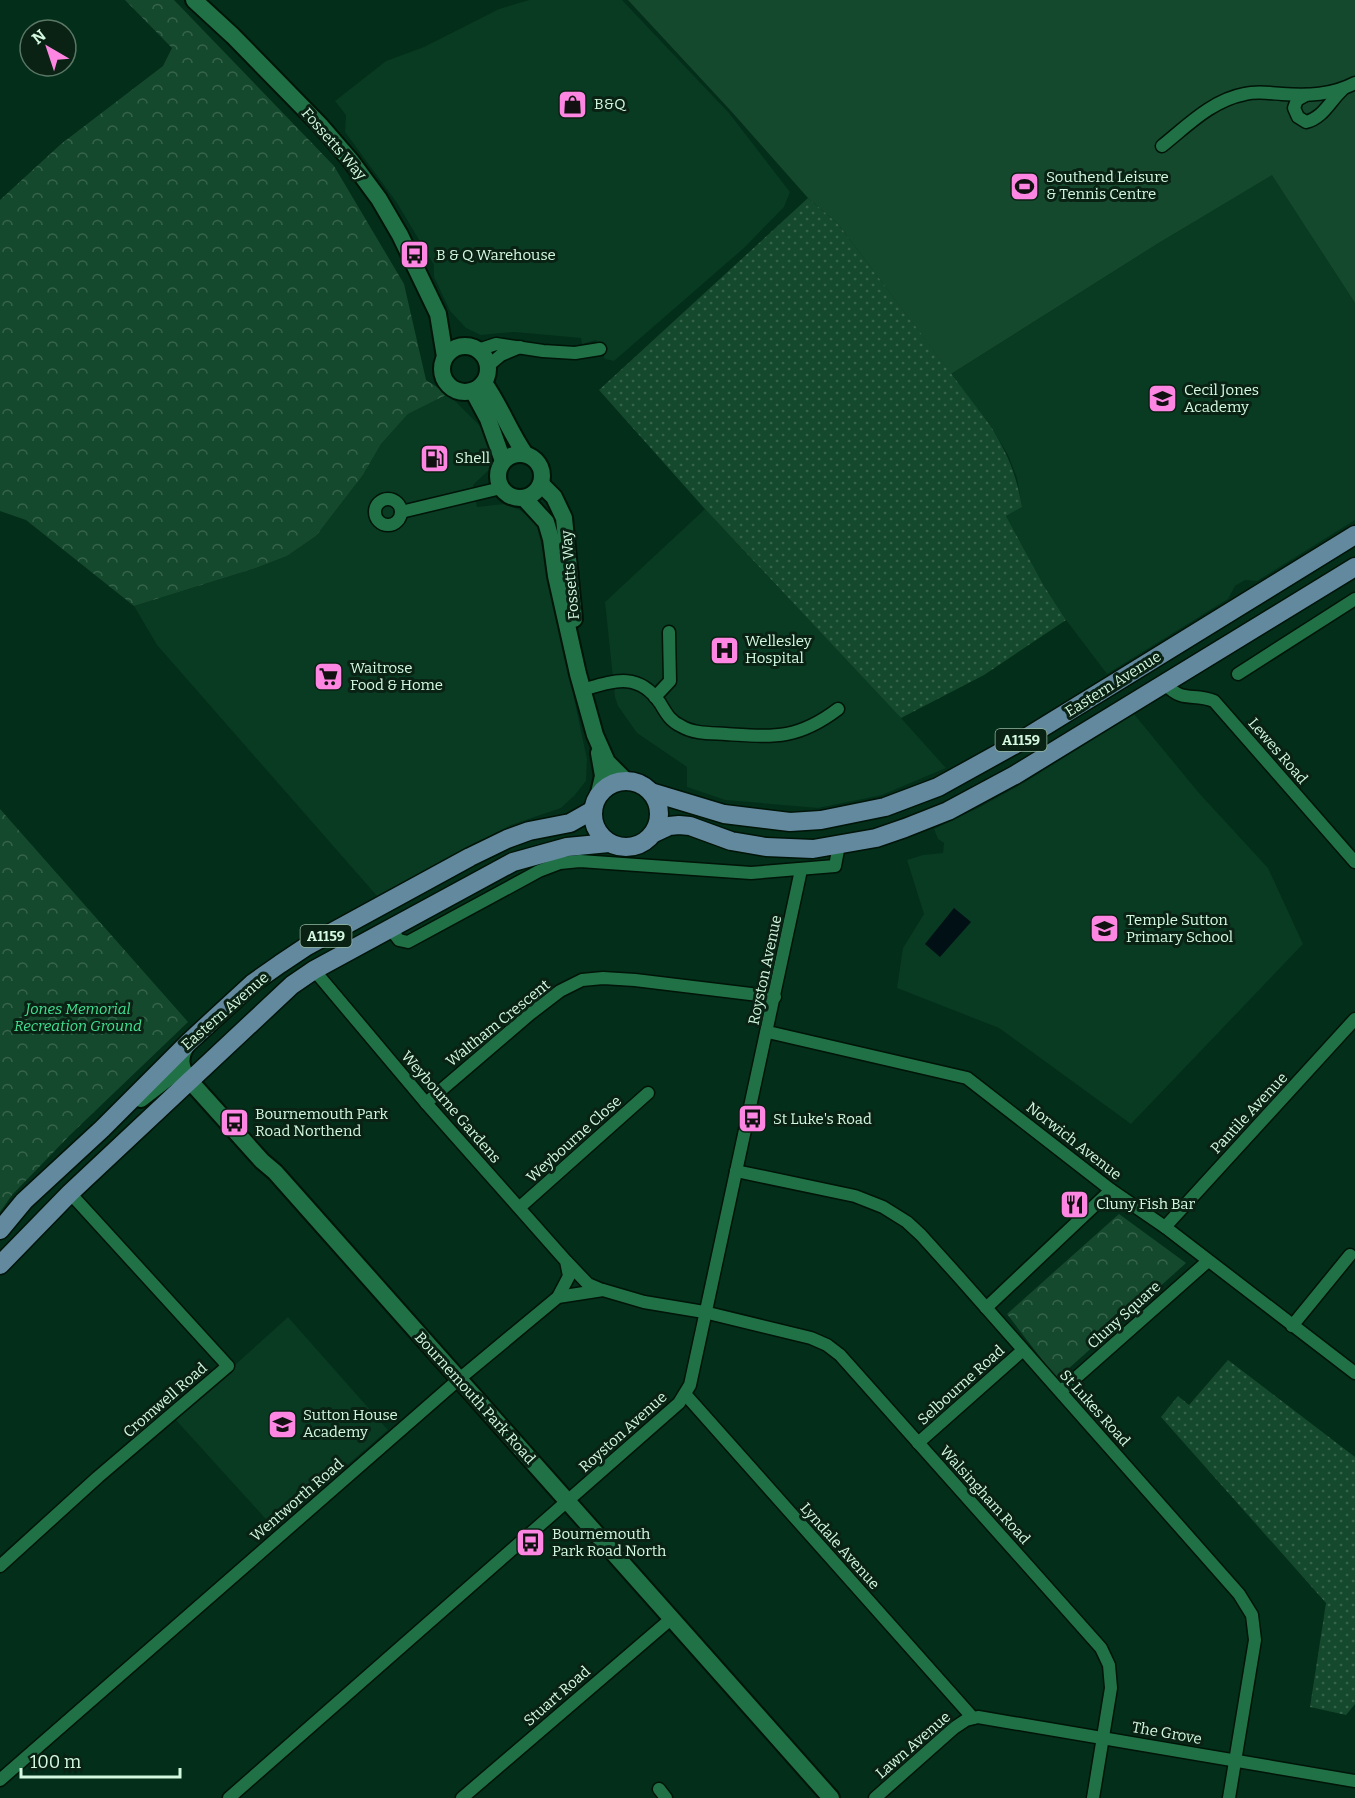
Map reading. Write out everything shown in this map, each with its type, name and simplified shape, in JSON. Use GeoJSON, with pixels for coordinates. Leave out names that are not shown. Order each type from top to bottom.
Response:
{"type":"FeatureCollection","features":[{"type":"Feature","properties":{"kind":"main road","name":"Eastern Avenue"},"geometry":{"type":"LineString","coordinates":[[0,1230],[24,1201],[253,983],[316,941],[470,857],[529,831],[570,823],[596,802],[610,785],[626,781],[639,783],[651,792],[724,814],[790,822],[858,814],[902,801],[938,787],[1014,745],[1355,535]]}},
{"type":"Feature","properties":{"kind":"main road","name":"Eastern Avenue"},"geometry":{"type":"LineString","coordinates":[[0,1265],[187,1077],[277,998],[314,970],[513,862],[567,847],[609,843],[624,848],[632,847],[641,844],[654,833],[669,826],[679,825],[690,826],[731,841],[766,847],[813,849],[876,838],[948,811],[1015,775],[1355,567]]}},
{"type":"Feature","properties":{"kind":"main road"},"geometry":{"type":"LineString","coordinates":[[651,792],[657,800],[660,814],[654,833]]}},
{"type":"Feature","properties":{"kind":"main road"},"geometry":{"type":"LineString","coordinates":[[596,802],[594,824],[597,832],[609,843]]}},
{"type":"Feature","properties":{"kind":"street","name":"Fossetts Way"},"geometry":{"type":"LineString","coordinates":[[194,0],[233,36],[320,125],[379,199],[438,314],[445,357],[442,373],[448,384],[458,391],[482,380]]}},
{"type":"Feature","properties":{"kind":"street"},"geometry":{"type":"LineString","coordinates":[[1162,146],[1218,103],[1232,97],[1256,92],[1306,95],[1332,93],[1355,83]]}},
{"type":"Feature","properties":{"kind":"street"},"geometry":{"type":"LineString","coordinates":[[1306,95],[1297,100],[1294,108],[1298,117],[1306,122],[1323,113],[1343,89]]}},
{"type":"Feature","properties":{"kind":"street","name":"Fossetts Way"},"geometry":{"type":"LineString","coordinates":[[438,314],[471,348],[486,359],[482,380],[488,419],[503,461],[498,474],[501,488],[507,494],[524,498],[546,522],[551,539],[556,576],[603,776],[596,802]]}},
{"type":"Feature","properties":{"kind":"street"},"geometry":{"type":"LineString","coordinates":[[445,357],[456,348],[496,344],[575,353],[600,349]]}},
{"type":"Feature","properties":{"kind":"street"},"geometry":{"type":"LineString","coordinates":[[482,380],[501,355],[521,347]]}},
{"type":"Feature","properties":{"kind":"street","name":"Fossetts Way"},"geometry":{"type":"LineString","coordinates":[[482,380],[496,400],[513,436],[525,454],[532,457],[542,468],[541,483],[554,497],[564,518],[580,682]]}},
{"type":"Feature","properties":{"kind":"street"},"geometry":{"type":"LineString","coordinates":[[503,461],[510,456],[525,454]]}},
{"type":"Feature","properties":{"kind":"street"},"geometry":{"type":"LineString","coordinates":[[524,498],[537,490],[541,483]]}},
{"type":"Feature","properties":{"kind":"street"},"geometry":{"type":"LineString","coordinates":[[401,512],[501,488]]}},
{"type":"Feature","properties":{"kind":"street"},"geometry":{"type":"LineString","coordinates":[[1238,674],[1355,599]]}},
{"type":"Feature","properties":{"kind":"street"},"geometry":{"type":"LineString","coordinates":[[655,697],[669,681],[669,632]]}},
{"type":"Feature","properties":{"kind":"street"},"geometry":{"type":"LineString","coordinates":[[580,682],[630,681],[646,688],[670,719],[690,730],[770,737],[806,730],[823,721],[838,709]]}},
{"type":"Feature","properties":{"kind":"street","name":"Lewes Road"},"geometry":{"type":"LineString","coordinates":[[1165,684],[1182,697],[1207,698],[1214,701],[1355,862]]}},
{"type":"Feature","properties":{"kind":"street","name":"Fossetts Way"},"geometry":{"type":"LineString","coordinates":[[595,735],[607,762],[626,781]]}},
{"type":"Feature","properties":{"kind":"street"},"geometry":{"type":"LineString","coordinates":[[390,928],[399,940],[408,942],[539,871],[569,862],[591,861],[751,873],[801,870],[835,866],[839,845]]}},
{"type":"Feature","properties":{"kind":"street","name":"Royston Avenue"},"geometry":{"type":"LineString","coordinates":[[229,1798],[679,1403],[685,1394],[690,1385],[704,1312],[768,1032],[801,870]]}},
{"type":"Feature","properties":{"kind":"street","name":"Weybourne Gardens"},"geometry":{"type":"LineString","coordinates":[[314,970],[426,1103],[566,1261],[588,1284],[603,1290]]}},
{"type":"Feature","properties":{"kind":"street","name":"Waltham Crescent"},"geometry":{"type":"LineString","coordinates":[[426,1103],[530,1014],[560,991],[582,980],[603,978],[635,980],[775,997]]}},
{"type":"Feature","properties":{"kind":"street","name":"Pantile Avenue"},"geometry":{"type":"LineString","coordinates":[[1165,1227],[1355,1019]]}},
{"type":"Feature","properties":{"kind":"street","name":"Norwich Avenue"},"geometry":{"type":"LineString","coordinates":[[768,1032],[967,1078],[1111,1190],[1165,1227],[1355,1373]]}},
{"type":"Feature","properties":{"kind":"street"},"geometry":{"type":"LineString","coordinates":[[187,1077],[181,1062],[189,1042]]}},
{"type":"Feature","properties":{"kind":"street"},"geometry":{"type":"LineString","coordinates":[[102,1129],[172,1075],[178,1072],[187,1077]]}},
{"type":"Feature","properties":{"kind":"street","name":"Bournemouth Park Road"},"geometry":{"type":"LineString","coordinates":[[187,1077],[262,1161],[275,1172],[831,1798]]}},
{"type":"Feature","properties":{"kind":"street","name":"Weybourne Close"},"geometry":{"type":"LineString","coordinates":[[520,1207],[648,1093]]}},
{"type":"Feature","properties":{"kind":"street","name":"St Lukes Road"},"geometry":{"type":"LineString","coordinates":[[736,1171],[855,1196],[883,1207],[906,1222],[921,1235],[1239,1594],[1252,1615],[1254,1653],[1228,1798]]}},
{"type":"Feature","properties":{"kind":"street"},"geometry":{"type":"LineString","coordinates":[[986,1308],[1111,1190]]}},
{"type":"Feature","properties":{"kind":"street","name":"Cromwell Road"},"geometry":{"type":"LineString","coordinates":[[0,1566],[98,1477],[228,1365],[70,1193]]}},
{"type":"Feature","properties":{"kind":"street"},"geometry":{"type":"LineString","coordinates":[[1293,1326],[1350,1255]]}},
{"type":"Feature","properties":{"kind":"street"},"geometry":{"type":"LineString","coordinates":[[558,1297],[568,1276],[566,1261]]}},
{"type":"Feature","properties":{"kind":"street","name":"Cluny Square"},"geometry":{"type":"LineString","coordinates":[[1060,1392],[1208,1261]]}},
{"type":"Feature","properties":{"kind":"street"},"geometry":{"type":"LineString","coordinates":[[558,1297],[603,1290],[644,1302],[704,1312]]}},
{"type":"Feature","properties":{"kind":"street","name":"Wentworth Road"},"geometry":{"type":"LineString","coordinates":[[0,1780],[458,1380],[558,1297]]}},
{"type":"Feature","properties":{"kind":"street","name":"Walsingham Road"},"geometry":{"type":"LineString","coordinates":[[704,1312],[811,1338],[827,1345],[840,1355],[1101,1648],[1111,1676],[1093,1798]]}},
{"type":"Feature","properties":{"kind":"street","name":"Selbourne Road"},"geometry":{"type":"LineString","coordinates":[[918,1443],[1023,1350]]}},
{"type":"Feature","properties":{"kind":"street","name":"Lyndale Avenue"},"geometry":{"type":"LineString","coordinates":[[685,1394],[973,1718]]}},
{"type":"Feature","properties":{"kind":"street","name":"Stuart Road"},"geometry":{"type":"LineString","coordinates":[[462,1798],[672,1618]]}},
{"type":"Feature","properties":{"kind":"street","name":"The Grove"},"geometry":{"type":"LineString","coordinates":[[973,1718],[984,1717],[1355,1781]]}},
{"type":"Feature","properties":{"kind":"street","name":"Lawn Avenue"},"geometry":{"type":"LineString","coordinates":[[875,1798],[954,1728],[973,1718]]}},
{"type":"Feature","properties":{"kind":"shaded area"},"geometry":{"type":"Polygon","coordinates":[[[529,0],[622,0],[729,113],[790,192],[784,207],[744,248],[614,361],[605,359],[596,340],[582,344],[581,338],[514,332],[481,335],[466,328],[450,311],[434,277],[434,265],[397,203],[345,132],[346,115],[335,101],[386,61],[424,47],[499,9],[529,0]]]}},
{"type":"Feature","properties":{"kind":"shaded area","name":"Cecil Jones Academy"},"geometry":{"type":"Polygon","coordinates":[[[1272,174],[1355,303],[1355,520],[1257,581],[1245,580],[1235,586],[1228,599],[1107,674],[1066,620],[1044,586],[1006,516],[1022,507],[1017,478],[1008,455],[990,425],[951,374],[1272,174]]]}},
{"type":"Feature","properties":{"kind":"shaded area"},"geometry":{"type":"Polygon","coordinates":[[[448,394],[490,436],[492,456],[489,470],[473,485],[477,507],[504,504],[520,510],[537,524],[587,759],[586,781],[561,808],[511,825],[377,896],[157,645],[134,606],[287,556],[316,536],[363,475],[381,444],[408,414],[448,394]]]}},
{"type":"Feature","properties":{"kind":"shaded area","name":"Wellesley Hospital"},"geometry":{"type":"Polygon","coordinates":[[[705,509],[946,768],[882,795],[818,808],[725,800],[687,787],[687,767],[637,733],[618,706],[615,697],[605,602],[705,509]]]}},
{"type":"Feature","properties":{"kind":"shaded area","name":"Temple Sutton Primary School"},"geometry":{"type":"Polygon","coordinates":[[[1134,714],[1199,793],[1268,868],[1303,944],[1131,1124],[999,1028],[897,988],[903,948],[924,914],[907,860],[923,855],[943,853],[944,843],[938,839],[934,829],[1025,782],[1134,714]]]}},
{"type":"Feature","properties":{"kind":"shaded area"},"geometry":{"type":"Polygon","coordinates":[[[954,908],[971,922],[940,957],[925,944],[954,908]]]}},
{"type":"Feature","properties":{"kind":"shaded area","name":"Sutton House Academy"},"geometry":{"type":"Polygon","coordinates":[[[288,1317],[388,1430],[274,1528],[175,1419],[288,1317]]]}},
{"type":"Feature","properties":{"kind":"green space"},"geometry":{"type":"Polygon","coordinates":[[[125,0],[174,0],[334,166],[404,284],[426,380],[448,394],[408,414],[381,444],[363,475],[316,536],[287,556],[134,606],[26,520],[0,511],[0,200],[61,144],[163,66],[172,48],[125,0]]]}},
{"type":"Feature","properties":{"kind":"green space","name":"Southend Leisure & Tennis Centre"},"geometry":{"type":"Polygon","coordinates":[[[628,0],[1355,0],[1355,303],[1272,175],[1157,244],[951,374],[838,224],[808,198],[628,0]]]}},
{"type":"Feature","properties":{"kind":"green space"},"geometry":{"type":"Polygon","coordinates":[[[808,198],[838,224],[990,425],[1010,464],[1022,507],[1006,516],[1044,586],[1066,620],[984,675],[901,718],[705,509],[599,390],[808,198]]]}},
{"type":"Feature","properties":{"kind":"green space","name":"Jones Memorial Recreation Ground"},"geometry":{"type":"Polygon","coordinates":[[[0,809],[188,1022],[70,1135],[12,1195],[0,1212],[0,809]]]}},
{"type":"Feature","properties":{"kind":"green space"},"geometry":{"type":"Polygon","coordinates":[[[1119,1214],[1186,1263],[1057,1379],[1007,1314],[1119,1214]]]}},
{"type":"Feature","properties":{"kind":"green space"},"geometry":{"type":"Polygon","coordinates":[[[1228,1360],[1355,1457],[1355,1704],[1346,1715],[1310,1707],[1326,1603],[1161,1417],[1178,1396],[1189,1405],[1228,1360]]]}},
{"type":"Feature","properties":{"kind":"place","name":"B&Q"},"geometry":{"type":"Point","coordinates":[573,104]}},
{"type":"Feature","properties":{"kind":"place","name":"Southend Leisure & Tennis Centre"},"geometry":{"type":"Point","coordinates":[1025,186]}},
{"type":"Feature","properties":{"kind":"place","name":"B & Q Warehouse"},"geometry":{"type":"Point","coordinates":[415,255]}},
{"type":"Feature","properties":{"kind":"place","name":"Cecil Jones Academy"},"geometry":{"type":"Point","coordinates":[1163,399]}},
{"type":"Feature","properties":{"kind":"place","name":"Shell"},"geometry":{"type":"Point","coordinates":[434,458]}},
{"type":"Feature","properties":{"kind":"place","name":"Wellesley Hospital"},"geometry":{"type":"Point","coordinates":[724,650]}},
{"type":"Feature","properties":{"kind":"place","name":"Waitrose Food & Home"},"geometry":{"type":"Point","coordinates":[329,677]}},
{"type":"Feature","properties":{"kind":"place","name":"Temple Sutton Primary School"},"geometry":{"type":"Point","coordinates":[1105,929]}},
{"type":"Feature","properties":{"kind":"place","name":"St Luke's Road"},"geometry":{"type":"Point","coordinates":[752,1119]}},
{"type":"Feature","properties":{"kind":"place","name":"Bournemouth Park Road Northend"},"geometry":{"type":"Point","coordinates":[234,1123]}},
{"type":"Feature","properties":{"kind":"place","name":"Cluny Fish Bar"},"geometry":{"type":"Point","coordinates":[1075,1204]}},
{"type":"Feature","properties":{"kind":"place","name":"Sutton House Academy"},"geometry":{"type":"Point","coordinates":[282,1424]}},
{"type":"Feature","properties":{"kind":"place","name":"Bournemouth Park Road North"},"geometry":{"type":"Point","coordinates":[531,1543]}}]}
